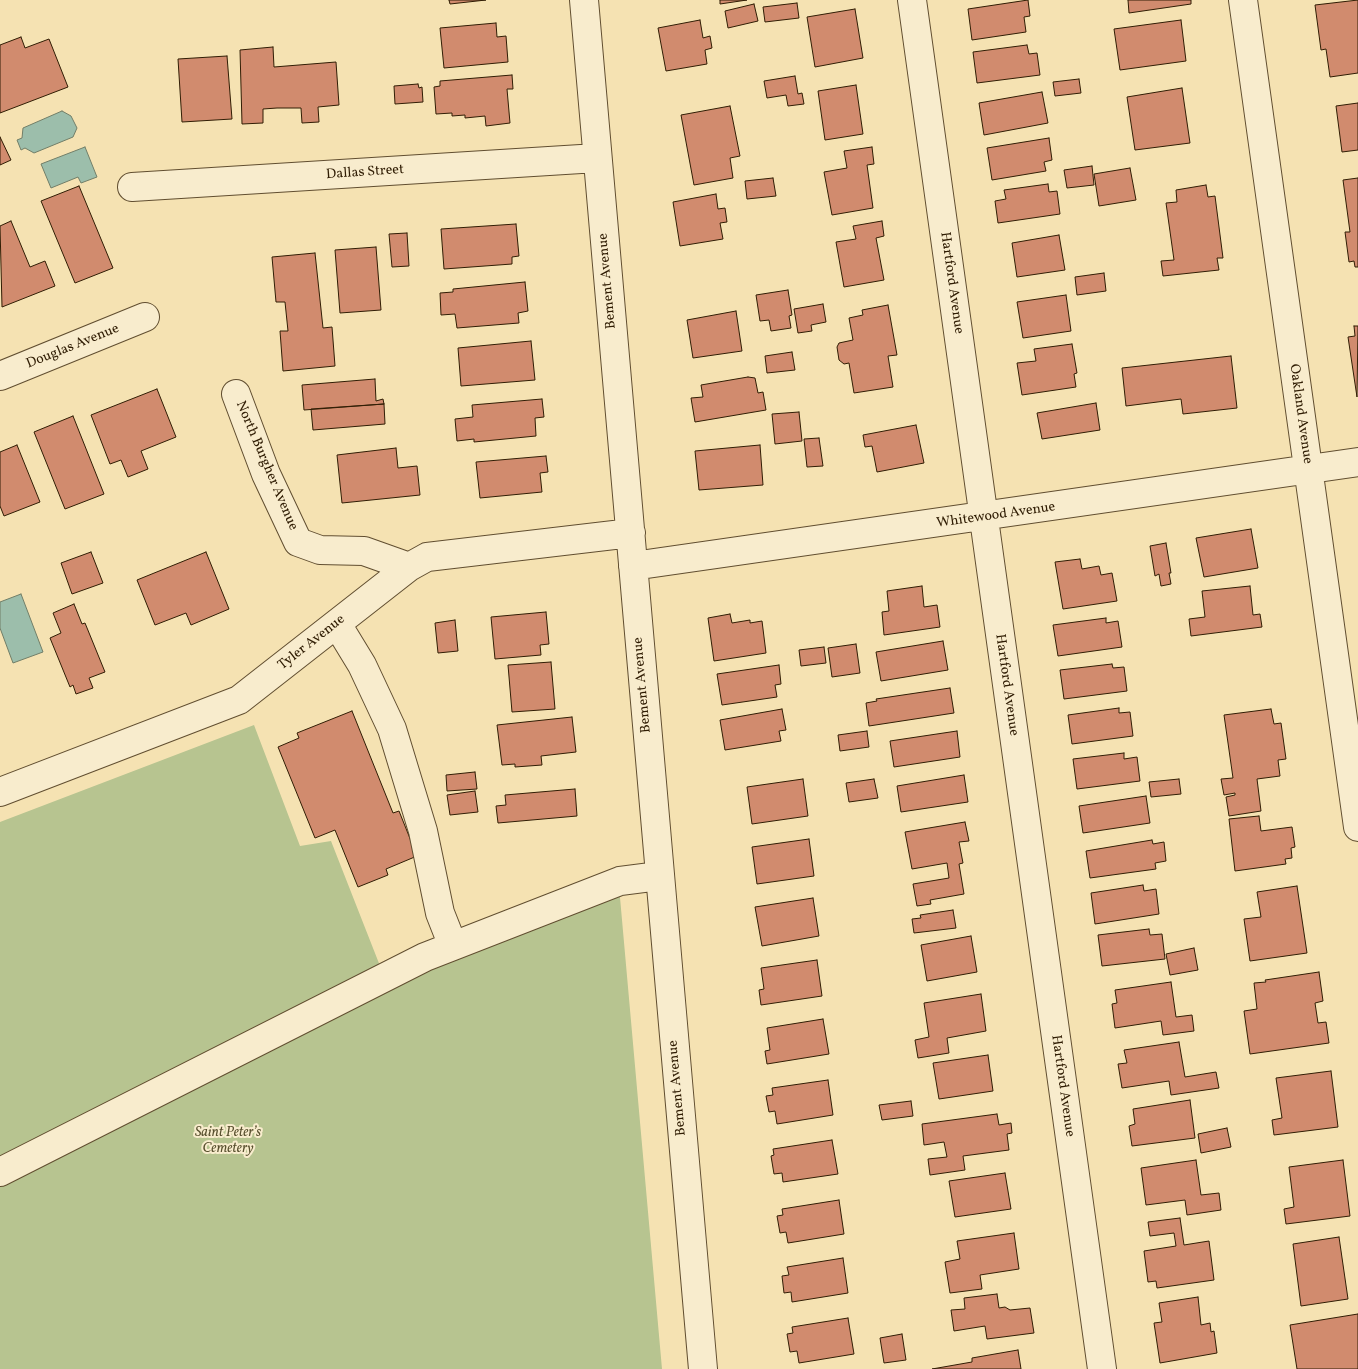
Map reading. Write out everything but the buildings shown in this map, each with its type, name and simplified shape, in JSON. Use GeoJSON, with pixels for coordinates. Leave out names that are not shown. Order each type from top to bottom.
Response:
{"type":"FeatureCollection","features":[{"type":"Feature","properties":{"kind":"street","name":"Bement Avenue"},"geometry":{"type":"LineString","coordinates":[[584,0],[702,1369]]}},
{"type":"Feature","properties":{"kind":"street","name":"Hartford Avenue"},"geometry":{"type":"LineString","coordinates":[[912,0],[982,518],[1102,1369]]}},
{"type":"Feature","properties":{"kind":"street","name":"Oakland Avenue"},"geometry":{"type":"LineString","coordinates":[[1244,0],[1358,828]]}},
{"type":"Feature","properties":{"kind":"street","name":"Dallas Street"},"geometry":{"type":"LineString","coordinates":[[132,187],[598,158]]}},
{"type":"Feature","properties":{"kind":"street","name":"Douglas Avenue"},"geometry":{"type":"LineString","coordinates":[[0,376],[146,317]]}},
{"type":"Feature","properties":{"kind":"street","name":"North Burgher Avenue"},"geometry":{"type":"LineString","coordinates":[[236,394],[266,474],[298,542],[320,550],[364,551],[409,567]]}},
{"type":"Feature","properties":{"kind":"street","name":"Whitewood Avenue"},"geometry":{"type":"LineString","coordinates":[[633,566],[982,518],[1358,462]]}},
{"type":"Feature","properties":{"kind":"street","name":"Tyler Avenue"},"geometry":{"type":"LineString","coordinates":[[0,792],[239,700],[409,567],[427,557],[631,533]]}},
{"type":"Feature","properties":{"kind":"street"},"geometry":{"type":"LineString","coordinates":[[337,624],[362,665],[392,729],[423,831],[440,913],[453,946]]}},
{"type":"Feature","properties":{"kind":"street"},"geometry":{"type":"LineString","coordinates":[[0,1172],[425,957],[620,881],[659,876]]}},
{"type":"Feature","properties":{"kind":"green space","name":"Saint Peter’s Cemetery"},"geometry":{"type":"Polygon","coordinates":[[[254,725],[300,846],[331,841],[382,971],[618,875],[662,1369],[0,1369],[0,822],[254,725]]]}},
{"type":"Feature","properties":{"kind":"shaded area"},"geometry":{"type":"Polygon","coordinates":[[[62,111],[71,116],[77,128],[73,137],[34,153],[25,148],[21,150],[17,140],[22,138],[23,128],[62,111]]]}},
{"type":"Feature","properties":{"kind":"shaded area"},"geometry":{"type":"Polygon","coordinates":[[[85,147],[97,177],[81,183],[78,177],[51,188],[41,164],[85,147]]]}},
{"type":"Feature","properties":{"kind":"shaded area"},"geometry":{"type":"Polygon","coordinates":[[[21,594],[43,652],[13,663],[0,628],[0,602],[21,594]]]}}]}
